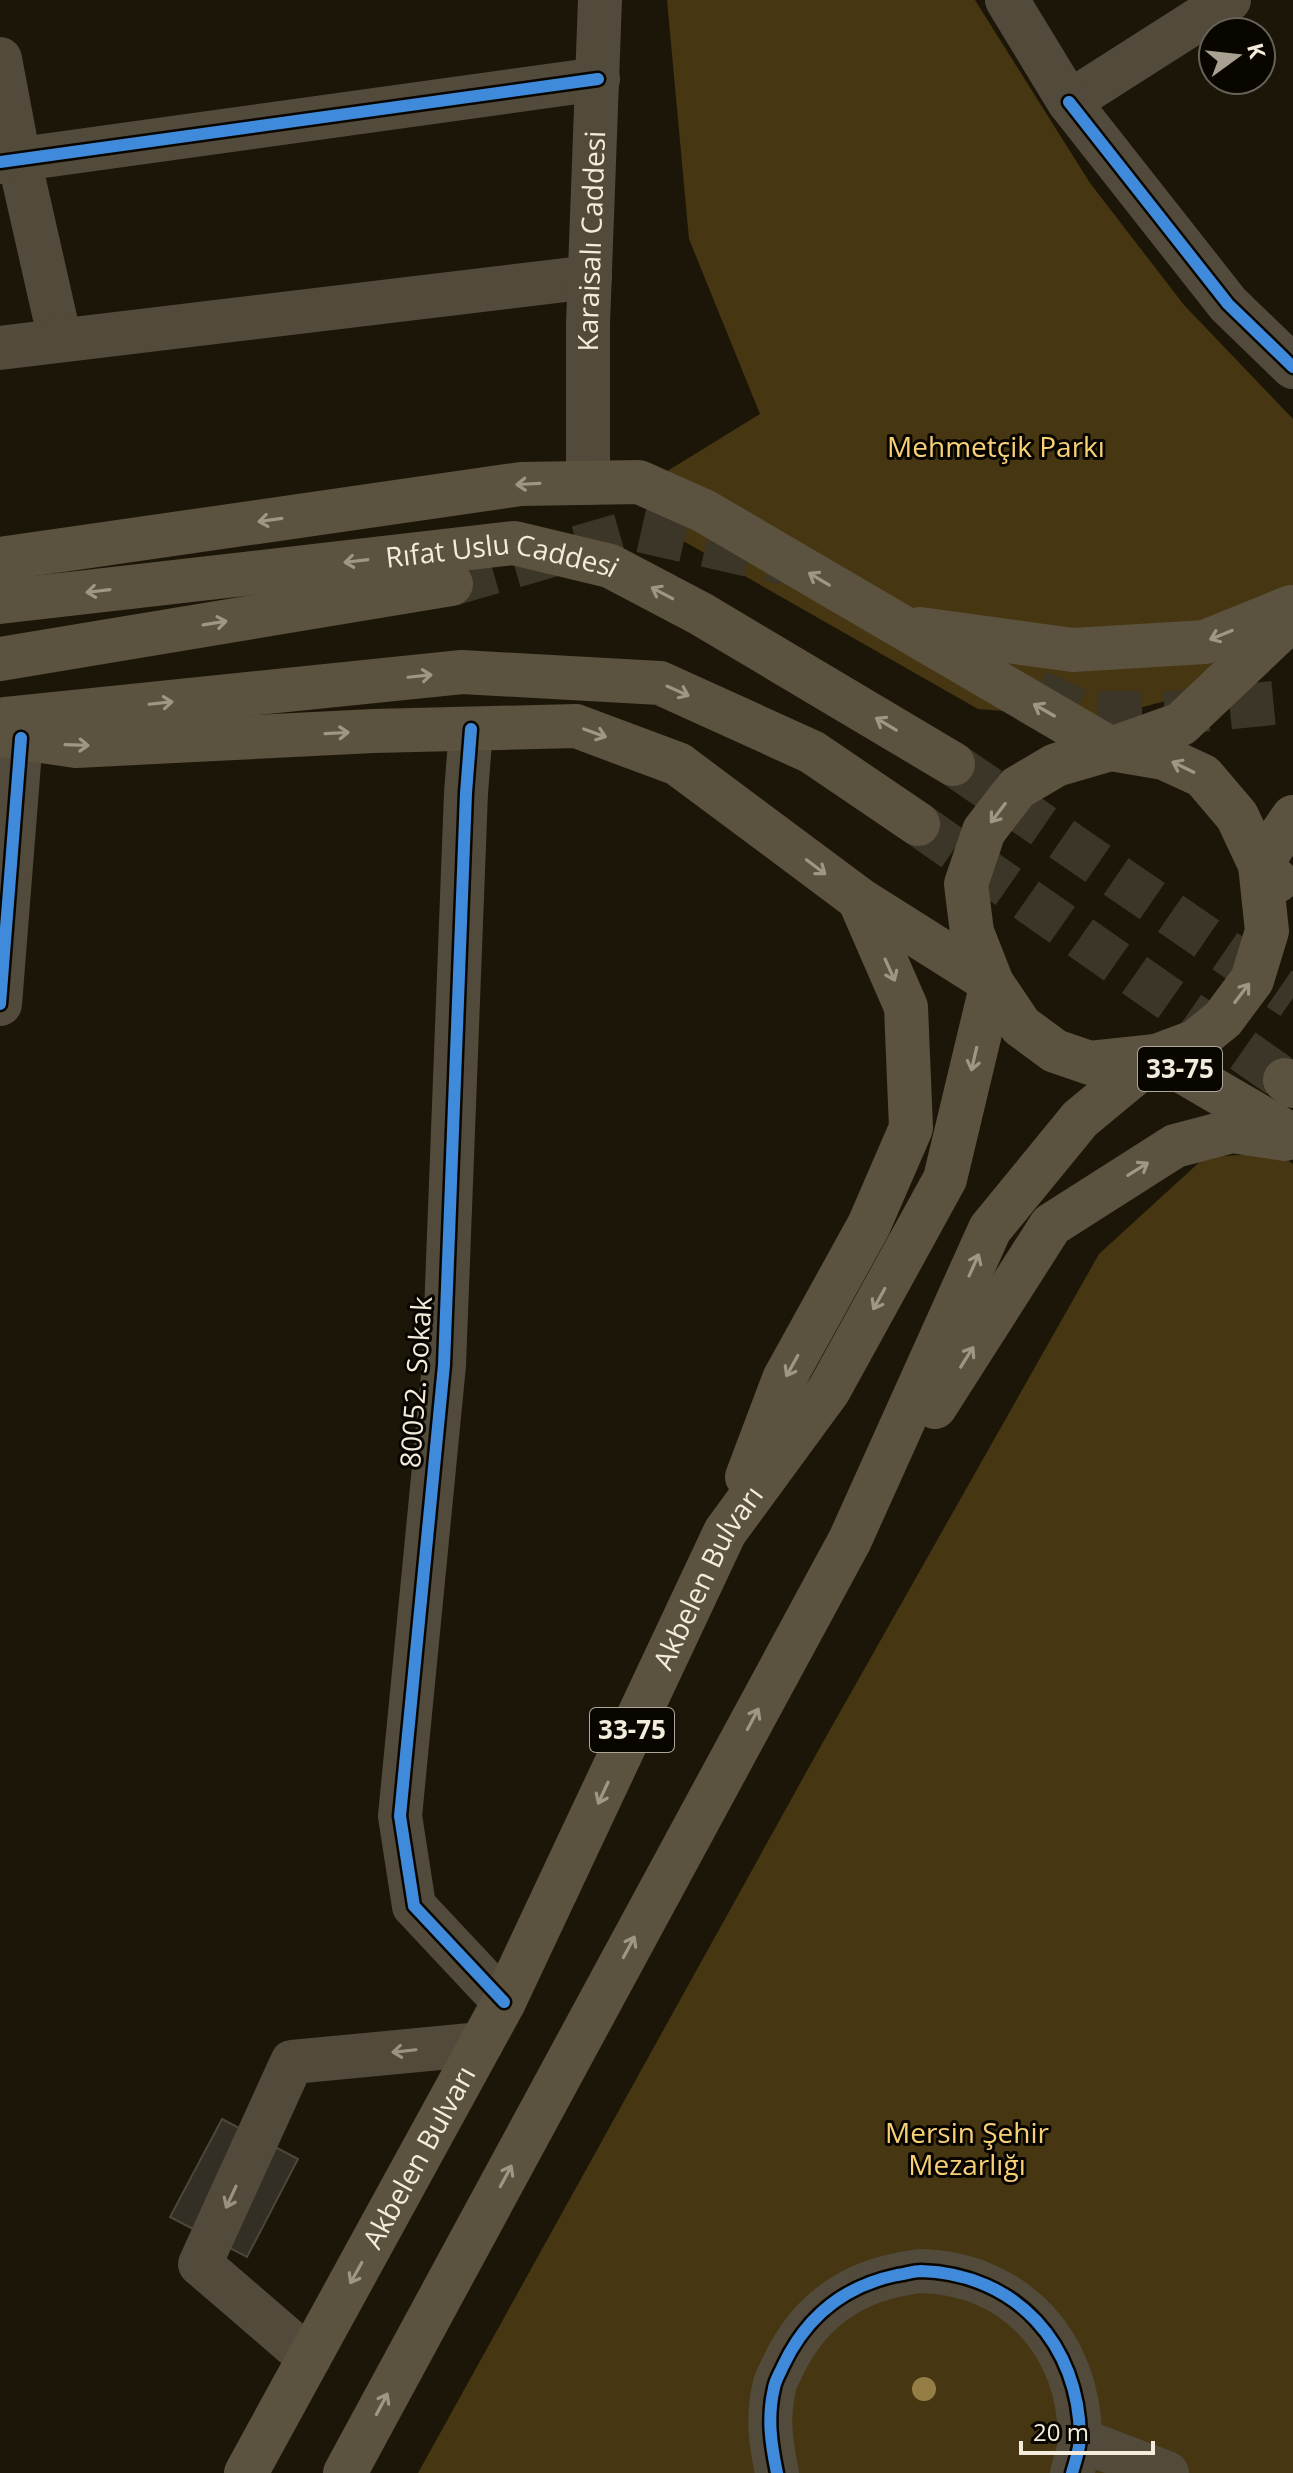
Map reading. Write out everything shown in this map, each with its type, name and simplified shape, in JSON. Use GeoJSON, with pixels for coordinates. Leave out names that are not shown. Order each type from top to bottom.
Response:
{"type":"FeatureCollection","features":[{"type":"Feature","properties":{"kind":"main road"},"geometry":{"type":"LineString","coordinates":[[0,559],[521,484],[639,482],[704,511],[1111,749]]}},
{"type":"Feature","properties":{"kind":"main road","name":"Rıfat Uslu Caddesi"},"geometry":{"type":"LineString","coordinates":[[0,602],[514,543],[610,566],[701,614],[953,764]]}},
{"type":"Feature","properties":{"kind":"main road"},"geometry":{"type":"LineString","coordinates":[[0,659],[451,584]]}},
{"type":"Feature","properties":{"kind":"main road"},"geometry":{"type":"LineString","coordinates":[[899,626],[1073,650],[1205,642],[1293,606]]}},
{"type":"Feature","properties":{"kind":"main road","name":"33-75"},"geometry":{"type":"LineString","coordinates":[[1293,618],[1181,724],[1056,765],[1017,788],[984,831],[966,884],[972,932],[992,983],[1021,1026],[1055,1051],[1090,1063],[1176,1048],[1293,1138]]}},
{"type":"Feature","properties":{"kind":"main road"},"geometry":{"type":"LineString","coordinates":[[7,731],[462,672],[660,683],[812,752],[918,824]]}},
{"type":"Feature","properties":{"kind":"main road"},"geometry":{"type":"LineString","coordinates":[[7,731],[76,746],[576,726],[678,764],[859,899],[992,983]]}},
{"type":"Feature","properties":{"kind":"main road","name":"33-75"},"geometry":{"type":"LineString","coordinates":[[850,1540],[990,1229],[1080,1119],[1176,1048],[1223,1019],[1252,980],[1267,931],[1260,865],[1237,816],[1203,776],[1164,758],[1111,749]]}},
{"type":"Feature","properties":{"kind":"main road"},"geometry":{"type":"LineString","coordinates":[[1293,817],[1260,865],[1293,896]]}},
{"type":"Feature","properties":{"kind":"main road","name":"33-75"},"geometry":{"type":"LineString","coordinates":[[725,1532],[784,1379],[869,1225],[911,1128],[906,1007],[859,899]]}},
{"type":"Feature","properties":{"kind":"main road","name":"Akbelen Bulvarı"},"geometry":{"type":"LineString","coordinates":[[246,2473],[504,2002],[725,1532],[829,1390],[945,1179],[992,983]]}},
{"type":"Feature","properties":{"kind":"main road","name":"33-75"},"geometry":{"type":"LineString","coordinates":[[345,2473],[850,1540],[1051,1225],[1175,1146],[1232,1131],[1293,1138]]}},
{"type":"Feature","properties":{"kind":"street","name":"Karaisalı Caddesi"},"geometry":{"type":"LineString","coordinates":[[588,483],[590,277],[600,0]]}},
{"type":"Feature","properties":{"kind":"street"},"geometry":{"type":"LineString","coordinates":[[1007,0],[1069,102],[1228,304],[1293,367]]}},
{"type":"Feature","properties":{"kind":"street"},"geometry":{"type":"LineString","coordinates":[[1069,102],[1229,0]]}},
{"type":"Feature","properties":{"kind":"street"},"geometry":{"type":"LineString","coordinates":[[0,59],[10,161],[60,340]]}},
{"type":"Feature","properties":{"kind":"street"},"geometry":{"type":"LineString","coordinates":[[10,161],[598,79]]}},
{"type":"Feature","properties":{"kind":"street"},"geometry":{"type":"LineString","coordinates":[[0,348],[590,277]]}},
{"type":"Feature","properties":{"kind":"street","name":"80052. Sokak"},"geometry":{"type":"LineString","coordinates":[[471,729],[444,1365],[400,1816],[414,1906],[504,2002]]}},
{"type":"Feature","properties":{"kind":"street"},"geometry":{"type":"LineString","coordinates":[[0,1004],[7,731]]}},
{"type":"Feature","properties":{"kind":"street"},"geometry":{"type":"LineString","coordinates":[[309,2358],[200,2264],[292,2062],[481,2044]]}},
{"type":"Feature","properties":{"kind":"street"},"geometry":{"type":"LineString","coordinates":[[777,2473],[769,2436],[774,2387],[795,2341],[828,2305],[871,2281],[919,2271],[968,2278],[1013,2299],[1052,2337],[1075,2386],[1076,2457],[1167,2473]]}},
{"type":"Feature","properties":{"kind":"green space","name":"Mehmetçik Parkı"},"geometry":{"type":"Polygon","coordinates":[[[667,0],[975,0],[1090,183],[1184,305],[1293,419],[1293,587],[1200,692],[1101,718],[978,709],[678,538],[651,481],[760,414],[689,239],[667,0]]]}},
{"type":"Feature","properties":{"kind":"green space","name":"Mersin Şehir Mezarlığı"},"geometry":{"type":"Polygon","coordinates":[[[1278,1153],[1293,1164],[1293,2473],[418,2473],[818,1751],[1099,1254],[1205,1157],[1278,1153]]]}},
{"type":"Feature","properties":{"kind":"building"},"geometry":{"type":"Polygon","coordinates":[[[222,2119],[298,2159],[247,2257],[170,2217],[222,2119]]]}},
{"type":"Feature","properties":{"kind":"tunnel"},"geometry":{"type":"LineString","coordinates":[[451,584],[639,530],[785,563]]}},
{"type":"Feature","properties":{"kind":"tunnel"},"geometry":{"type":"LineString","coordinates":[[1037,691],[1083,713],[1172,713],[1293,701]]}},
{"type":"Feature","properties":{"kind":"tunnel"},"geometry":{"type":"LineString","coordinates":[[953,764],[1293,998]]}},
{"type":"Feature","properties":{"kind":"tunnel"},"geometry":{"type":"LineString","coordinates":[[918,824],[1285,1080]]}},
{"type":"Feature","properties":{"kind":"cycle path"},"geometry":{"type":"LineString","coordinates":[[0,162],[598,79]]}},
{"type":"Feature","properties":{"kind":"cycle path"},"geometry":{"type":"LineString","coordinates":[[1069,102],[1228,304],[1293,367]]}},
{"type":"Feature","properties":{"kind":"cycle path"},"geometry":{"type":"LineString","coordinates":[[471,729],[444,1365],[400,1816],[414,1906],[504,2002]]}},
{"type":"Feature","properties":{"kind":"cycle path"},"geometry":{"type":"LineString","coordinates":[[0,1004],[21,738]]}},
{"type":"Feature","properties":{"kind":"cycle path"},"geometry":{"type":"LineString","coordinates":[[777,2473],[771,2431],[772,2399],[778,2377],[792,2348],[815,2319],[844,2296],[878,2280],[921,2271],[955,2275],[986,2285],[1013,2301],[1036,2321],[1055,2345],[1077,2404],[1080,2442],[1072,2473]]}}]}
